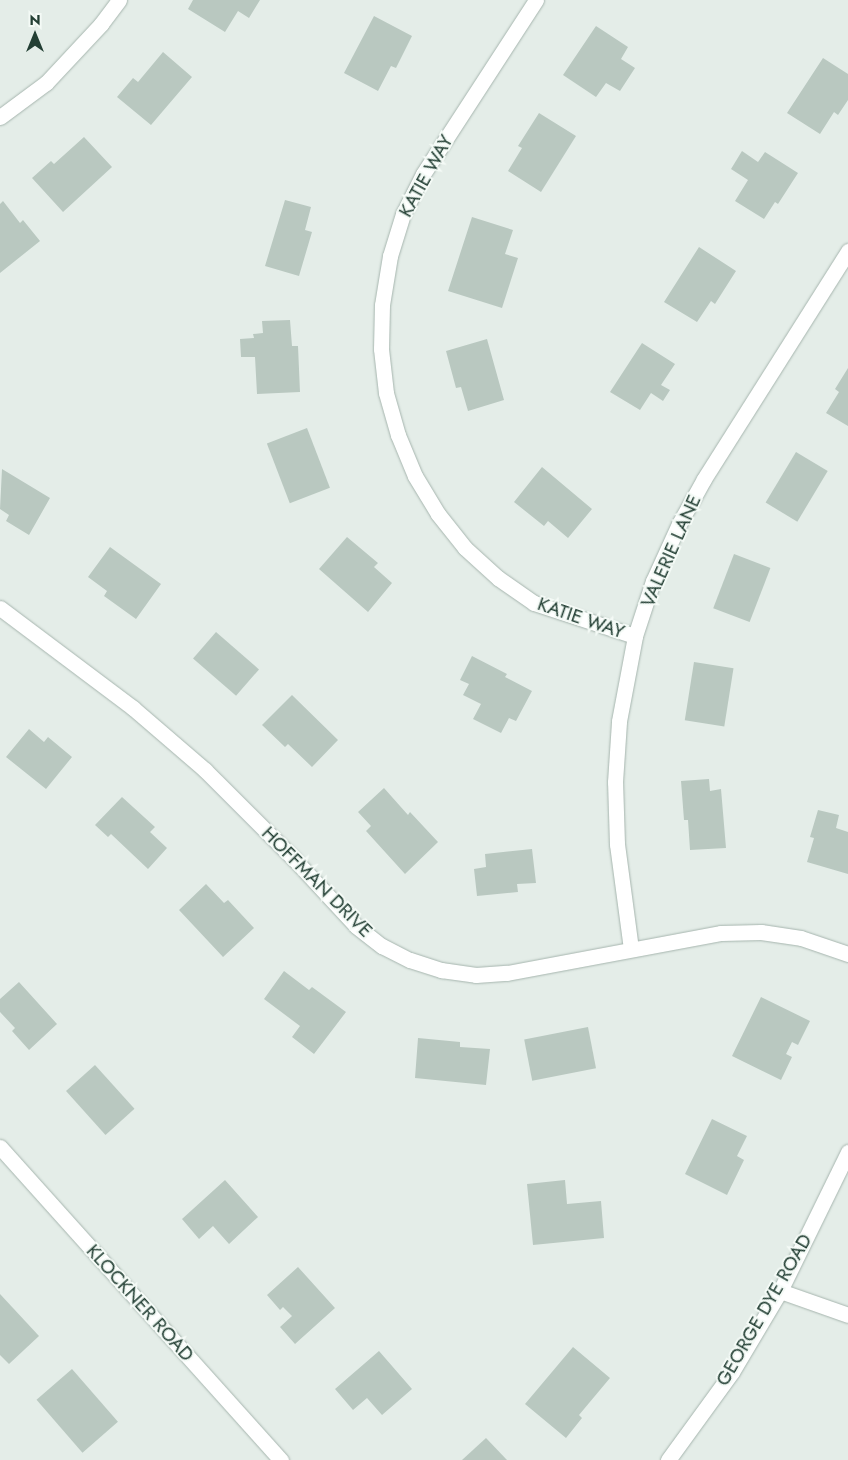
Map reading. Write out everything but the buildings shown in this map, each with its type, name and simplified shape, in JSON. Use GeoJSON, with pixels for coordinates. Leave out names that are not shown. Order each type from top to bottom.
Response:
{"type":"FeatureCollection","features":[{"type":"Feature","properties":{"kind":"street"},"geometry":{"type":"LineString","coordinates":[[0,117],[46,83],[101,24],[119,0]]}},
{"type":"Feature","properties":{"kind":"street","name":"KATIE WAY"},"geometry":{"type":"LineString","coordinates":[[536,0],[422,174],[403,214],[390,256],[382,305],[381,349],[386,393],[398,435],[415,476],[438,514],[466,548],[498,578],[534,603],[635,636]]}},
{"type":"Feature","properties":{"kind":"street","name":"VALERIE LANE"},"geometry":{"type":"LineString","coordinates":[[631,949],[617,844],[615,782],[619,721],[635,636],[653,581],[678,524],[848,251]]}},
{"type":"Feature","properties":{"kind":"street","name":"HOFFMAN DRIVE"},"geometry":{"type":"LineString","coordinates":[[0,608],[134,708],[205,770],[294,859],[356,926],[382,946],[410,960],[441,970],[476,975],[507,973],[721,933],[761,932],[801,938],[848,954]]}},
{"type":"Feature","properties":{"kind":"street","name":"KLOCKNER ROAD"},"geometry":{"type":"LineString","coordinates":[[0,1147],[280,1460]]}},
{"type":"Feature","properties":{"kind":"street","name":"GEORGE DYE ROAD"},"geometry":{"type":"LineString","coordinates":[[668,1460],[732,1372],[780,1291],[848,1152]]}},
{"type":"Feature","properties":{"kind":"street"},"geometry":{"type":"LineString","coordinates":[[780,1291],[848,1315]]}}]}
